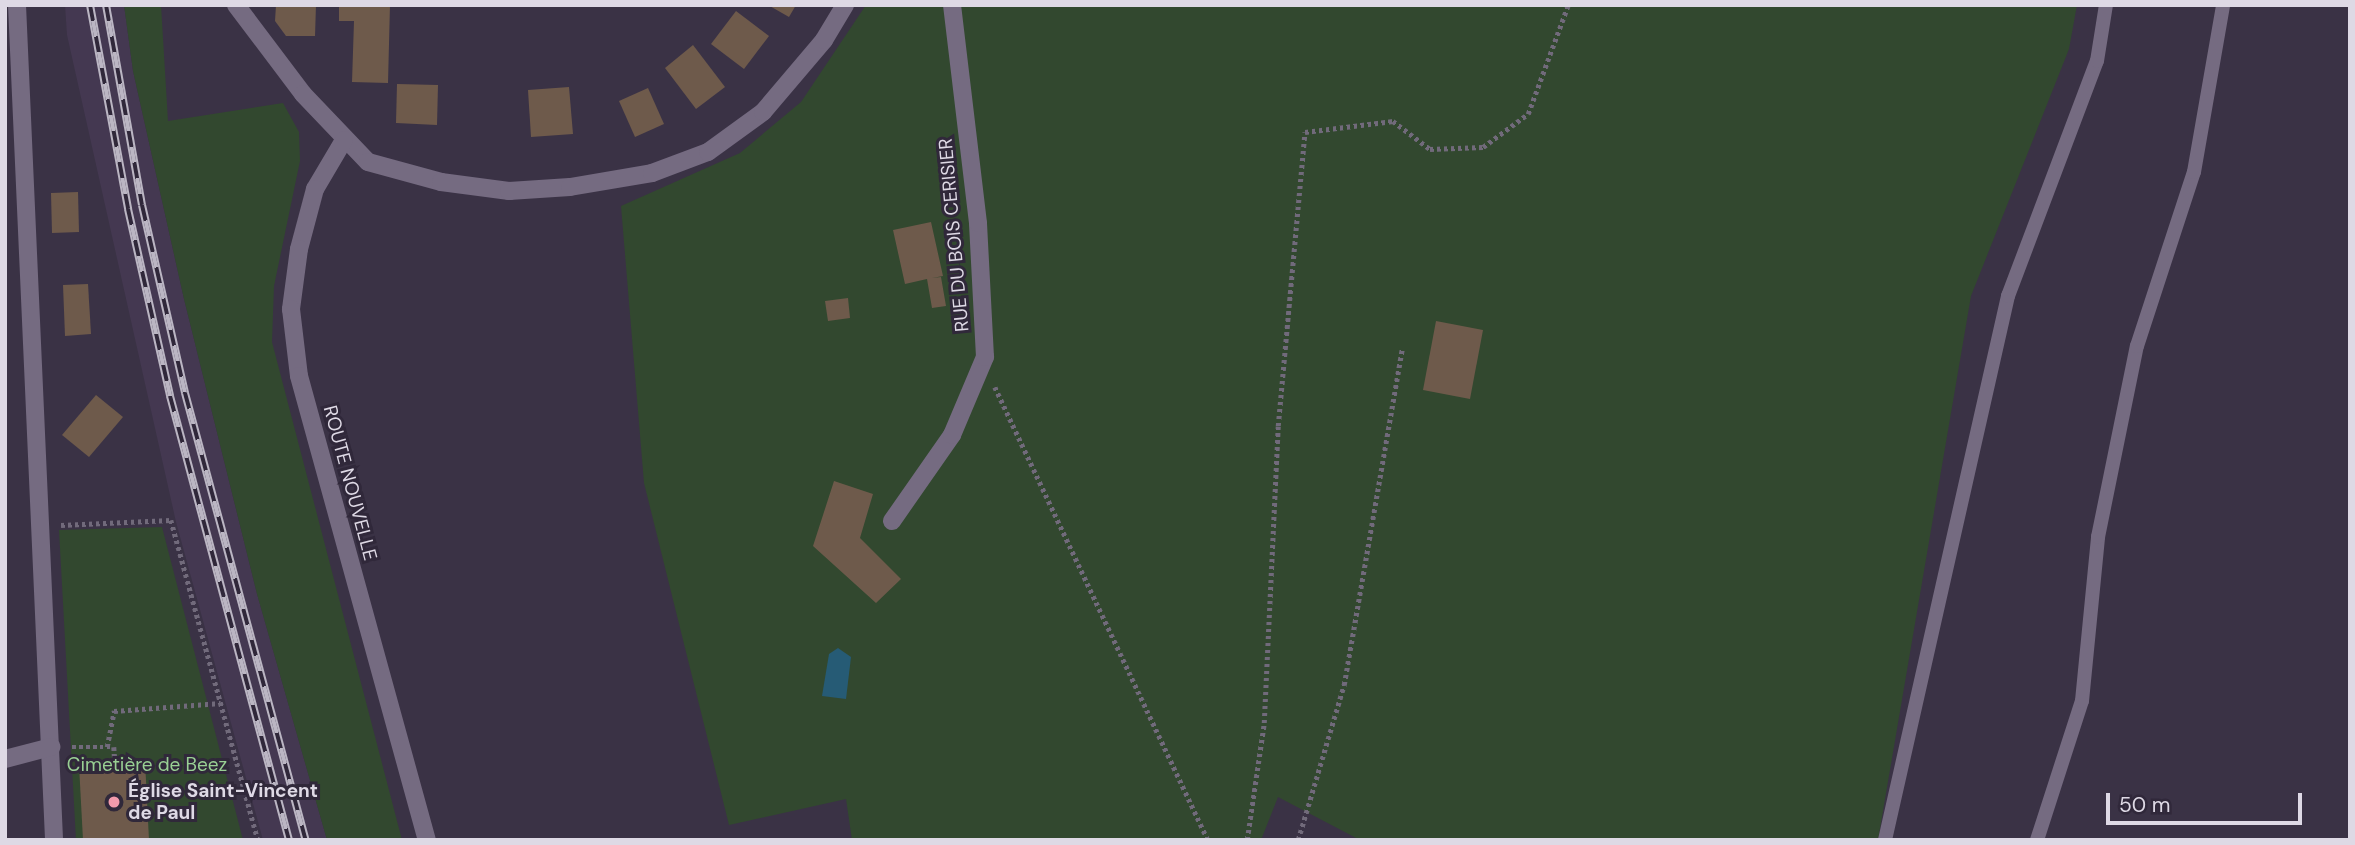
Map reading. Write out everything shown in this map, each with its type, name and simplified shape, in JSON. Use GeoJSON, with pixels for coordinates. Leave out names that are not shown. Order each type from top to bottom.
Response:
{"type":"FeatureCollection","features":[{"type":"Feature","properties":{"kind":"street"},"geometry":{"type":"LineString","coordinates":[[17,5],[54,840]]}},
{"type":"Feature","properties":{"kind":"street"},"geometry":{"type":"LineString","coordinates":[[236,5],[344,140],[368,162],[441,182],[509,191],[570,187],[652,173],[708,152],[763,112],[824,40],[845,5]]}},
{"type":"Feature","properties":{"kind":"street","name":"RUE DU BOIS CERISIER"},"geometry":{"type":"LineString","coordinates":[[892,522],[952,435],[985,357],[978,223],[952,5]]}},
{"type":"Feature","properties":{"kind":"street","name":"ROUTE NOUVELLE"},"geometry":{"type":"LineString","coordinates":[[344,140],[315,189],[299,248],[291,309],[299,376],[427,840]]}},
{"type":"Feature","properties":{"kind":"street"},"geometry":{"type":"LineString","coordinates":[[5,759],[51,747]]}},
{"type":"Feature","properties":{"kind":"lane"},"geometry":{"type":"LineString","coordinates":[[1885,840],[2008,296],[2097,61],[2106,5]]}},
{"type":"Feature","properties":{"kind":"lane"},"geometry":{"type":"LineString","coordinates":[[2037,840],[2082,701],[2098,537],[2137,346],[2194,172],[2223,5]]}},
{"type":"Feature","properties":{"kind":"path"},"geometry":{"type":"LineString","coordinates":[[1247,840],[1264,723],[1278,426],[1305,132],[1393,121],[1430,149],[1483,147],[1528,114],[1568,5]]}},
{"type":"Feature","properties":{"kind":"path"},"geometry":{"type":"LineString","coordinates":[[1298,840],[1344,685],[1402,349]]}},
{"type":"Feature","properties":{"kind":"path"},"geometry":{"type":"LineString","coordinates":[[985,357],[987,371],[1208,840]]}},
{"type":"Feature","properties":{"kind":"path"},"geometry":{"type":"LineString","coordinates":[[39,526],[171,520],[258,840]]}},
{"type":"Feature","properties":{"kind":"path"},"geometry":{"type":"LineString","coordinates":[[107,747],[114,711],[221,703]]}},
{"type":"Feature","properties":{"kind":"path"},"geometry":{"type":"LineString","coordinates":[[51,747],[114,747],[115,763]]}},
{"type":"Feature","properties":{"kind":"shaded area"},"geometry":{"type":"Polygon","coordinates":[[[65,5],[124,5],[133,71],[184,299],[257,594],[327,840],[263,840],[176,522],[67,35],[65,5]]]}},
{"type":"Feature","properties":{"kind":"green space"},"geometry":{"type":"Polygon","coordinates":[[[124,5],[161,5],[168,121],[283,103],[299,132],[300,161],[274,286],[272,342],[402,840],[327,840],[257,594],[184,299],[133,71],[124,5]]]}},
{"type":"Feature","properties":{"kind":"green space"},"geometry":{"type":"Polygon","coordinates":[[[866,5],[2077,5],[2069,49],[1971,296],[1878,840],[1360,840],[1278,797],[1261,840],[852,840],[846,799],[729,825],[644,483],[621,206],[740,153],[801,102],[866,5]]]}},
{"type":"Feature","properties":{"kind":"green space","name":"Cimetière de Beez"},"geometry":{"type":"Polygon","coordinates":[[[162,527],[243,840],[76,840],[59,530],[162,527]]]}},
{"type":"Feature","properties":{"kind":"water"},"geometry":{"type":"Polygon","coordinates":[[[838,648],[851,657],[846,699],[822,696],[829,654],[838,648]]]}},
{"type":"Feature","properties":{"kind":"building"},"geometry":{"type":"Polygon","coordinates":[[[276,5],[316,5],[315,36],[286,36],[275,21],[276,5]]]}},
{"type":"Feature","properties":{"kind":"building"},"geometry":{"type":"Polygon","coordinates":[[[339,5],[390,5],[388,83],[352,82],[354,21],[339,21],[339,5]]]}},
{"type":"Feature","properties":{"kind":"building"},"geometry":{"type":"Polygon","coordinates":[[[768,5],[796,5],[789,17],[768,5]]]}},
{"type":"Feature","properties":{"kind":"building"},"geometry":{"type":"Polygon","coordinates":[[[736,11],[769,36],[744,69],[711,44],[736,11]]]}},
{"type":"Feature","properties":{"kind":"building"},"geometry":{"type":"Polygon","coordinates":[[[693,45],[725,87],[696,109],[665,68],[693,45]]]}},
{"type":"Feature","properties":{"kind":"building"},"geometry":{"type":"Polygon","coordinates":[[[397,84],[438,85],[437,125],[396,123],[397,84]]]}},
{"type":"Feature","properties":{"kind":"building"},"geometry":{"type":"Polygon","coordinates":[[[569,87],[573,134],[531,137],[528,90],[569,87]]]}},
{"type":"Feature","properties":{"kind":"building"},"geometry":{"type":"Polygon","coordinates":[[[648,88],[664,124],[635,137],[619,101],[648,88]]]}},
{"type":"Feature","properties":{"kind":"building"},"geometry":{"type":"Polygon","coordinates":[[[78,192],[79,232],[52,233],[51,193],[78,192]]]}},
{"type":"Feature","properties":{"kind":"building"},"geometry":{"type":"Polygon","coordinates":[[[931,222],[943,276],[932,278],[941,277],[946,306],[932,308],[927,279],[905,284],[893,230],[931,222]]]}},
{"type":"Feature","properties":{"kind":"building"},"geometry":{"type":"Polygon","coordinates":[[[88,284],[91,334],[65,336],[63,285],[88,284]]]}},
{"type":"Feature","properties":{"kind":"building"},"geometry":{"type":"Polygon","coordinates":[[[848,298],[850,318],[828,321],[825,301],[848,298]]]}},
{"type":"Feature","properties":{"kind":"building"},"geometry":{"type":"Polygon","coordinates":[[[1436,321],[1483,330],[1470,399],[1423,390],[1436,321]]]}},
{"type":"Feature","properties":{"kind":"building"},"geometry":{"type":"Polygon","coordinates":[[[96,395],[123,417],[89,457],[62,435],[96,395]]]}},
{"type":"Feature","properties":{"kind":"building"},"geometry":{"type":"Polygon","coordinates":[[[834,481],[873,494],[860,538],[901,579],[876,603],[813,546],[834,481]]]}},
{"type":"Feature","properties":{"kind":"building","name":"Église Saint-Vincent de Paul"},"geometry":{"type":"Polygon","coordinates":[[[145,761],[149,840],[83,840],[79,765],[145,761]]]}},
{"type":"Feature","properties":{"kind":"railway"},"geometry":{"type":"LineString","coordinates":[[90,5],[128,209],[170,396],[289,840]]}},
{"type":"Feature","properties":{"kind":"railway"},"geometry":{"type":"LineString","coordinates":[[106,5],[142,205],[185,393],[306,840]]}},
{"type":"Feature","properties":{"kind":"place","name":"Église Saint-Vincent de Paul"},"geometry":{"type":"Point","coordinates":[114,802]}}]}
